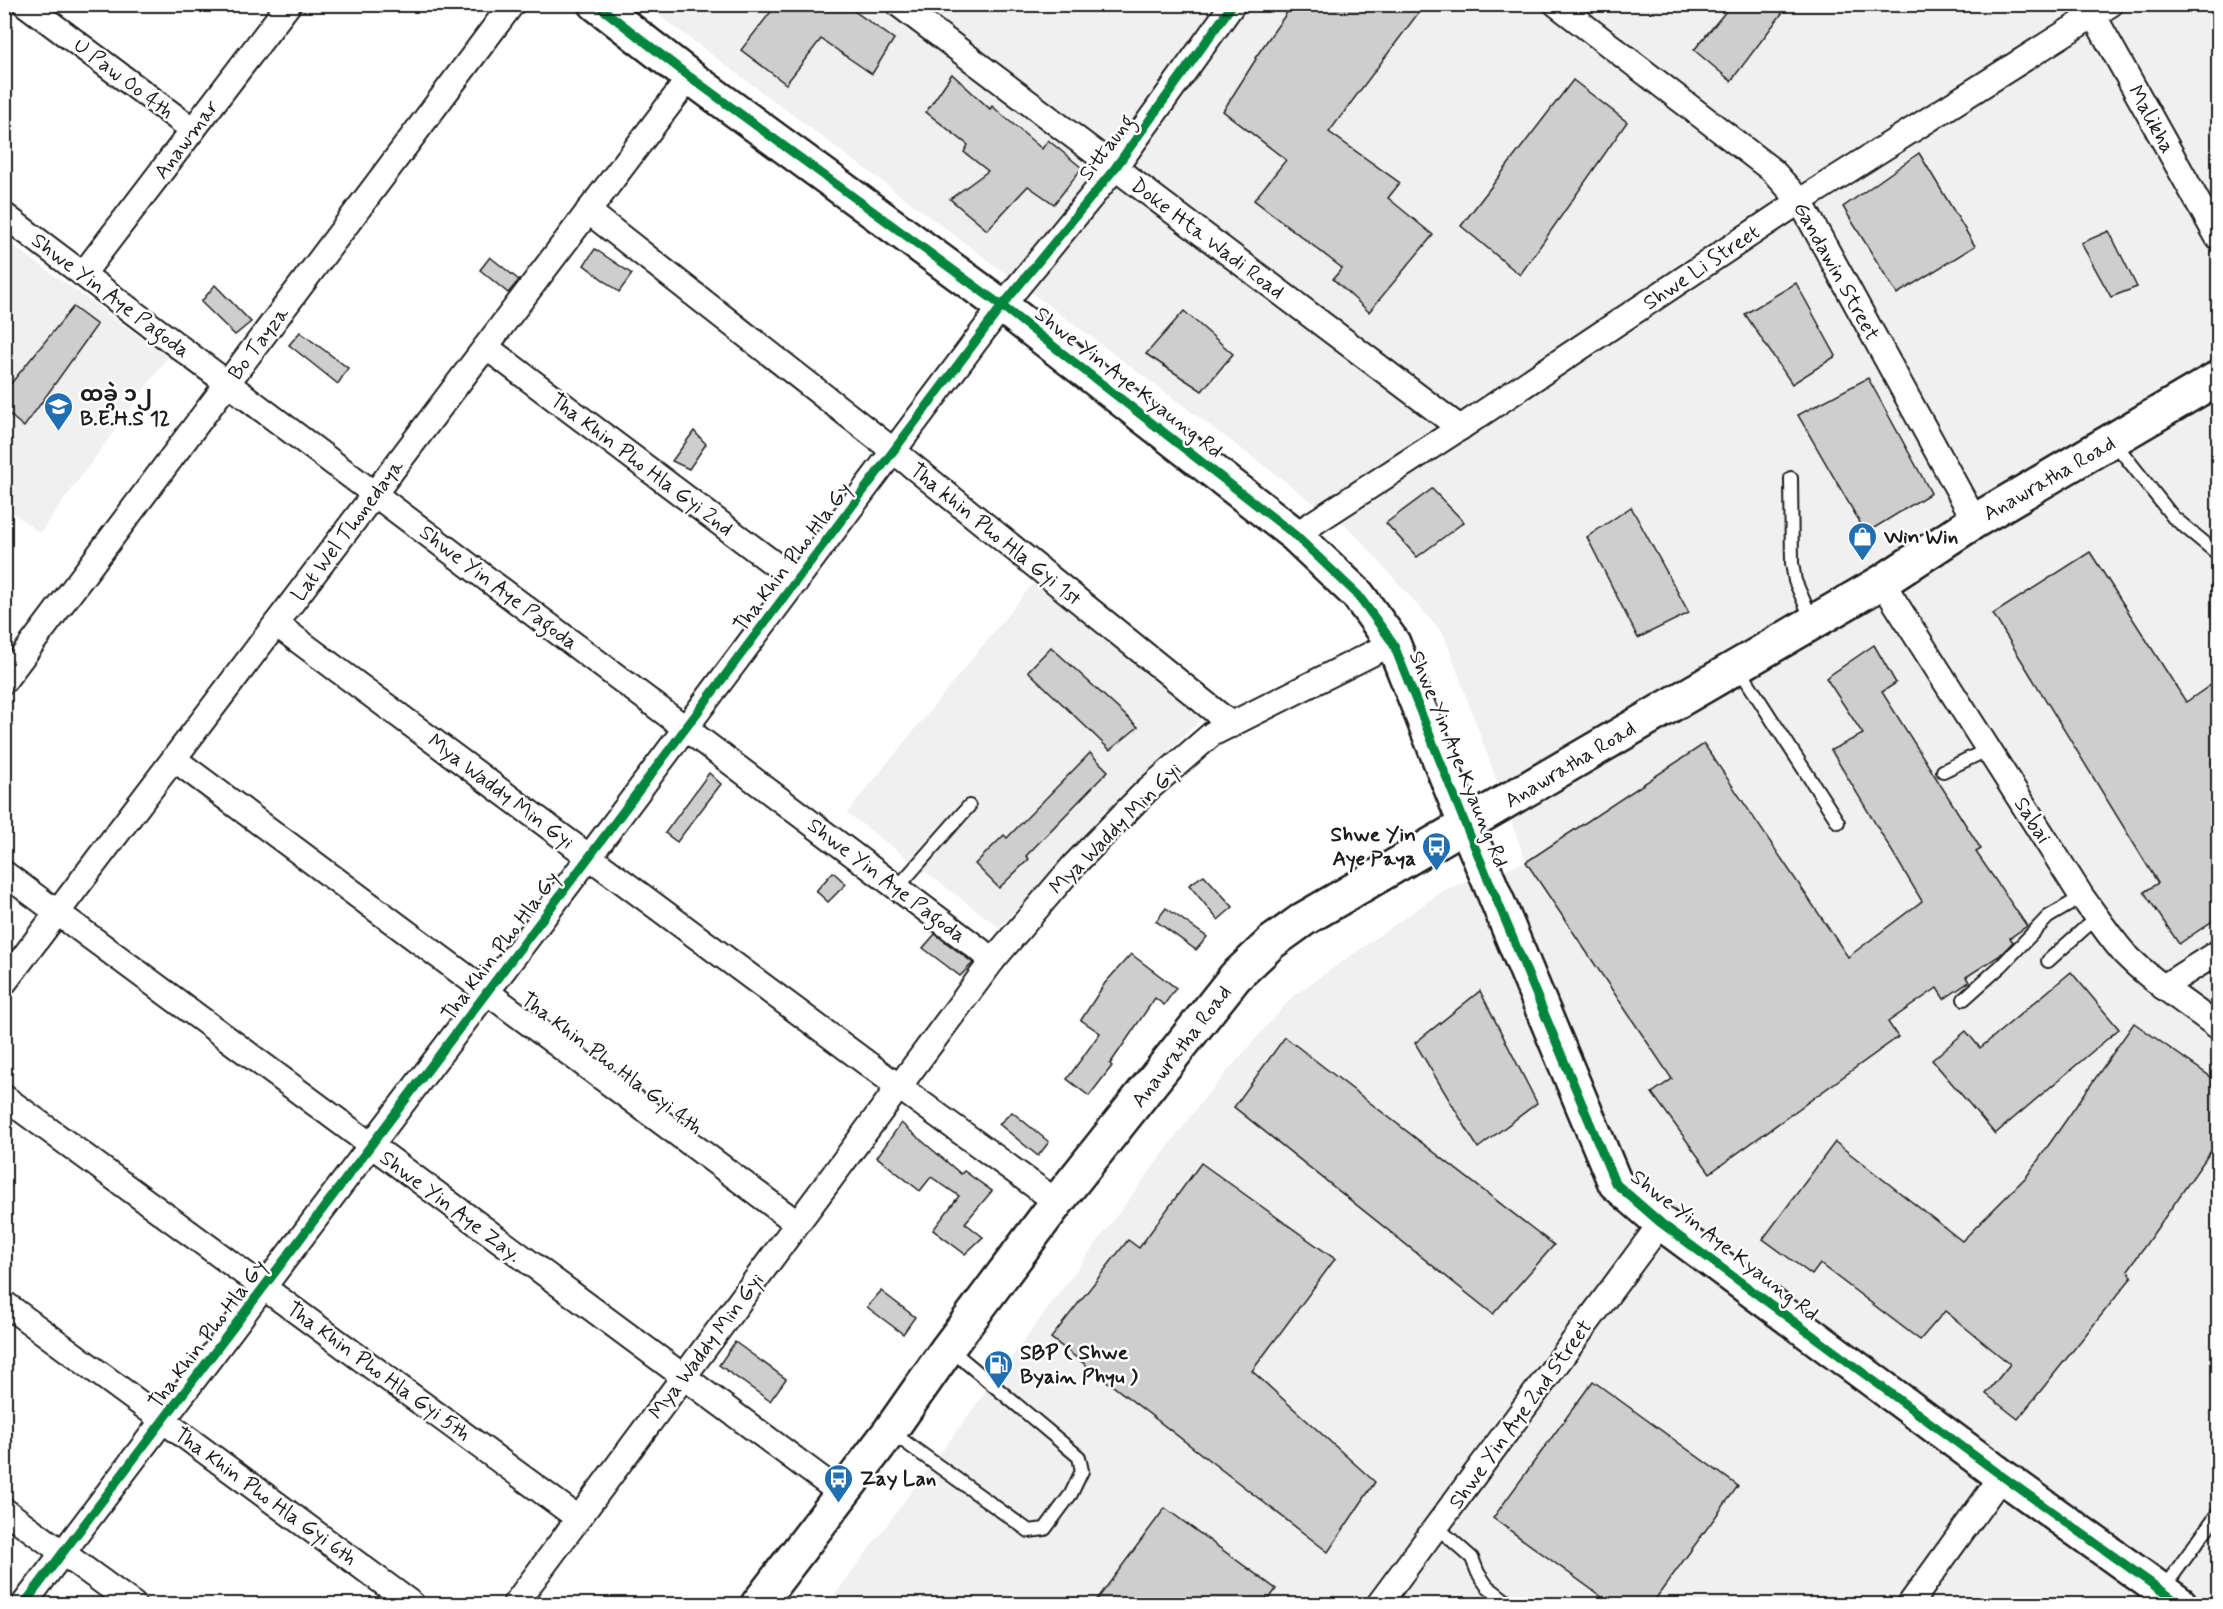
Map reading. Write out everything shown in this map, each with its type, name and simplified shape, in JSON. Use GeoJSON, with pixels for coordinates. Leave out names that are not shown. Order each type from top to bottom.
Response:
{"type":"FeatureCollection","features":[{"type":"Feature","properties":{"kind":"street","name":"U Paw Oo 4th"},"geometry":{"type":"LineString","coordinates":[[25,4],[193,130]]}},
{"type":"Feature","properties":{"kind":"street","name":"Anawmar"},"geometry":{"type":"LineString","coordinates":[[83,274],[289,4]]}},
{"type":"Feature","properties":{"kind":"street","name":"Bo Tayza"},"geometry":{"type":"LineString","coordinates":[[4,681],[512,4]]}},
{"type":"Feature","properties":{"kind":"street","name":"Shwe Yin Aye Kyaung Rd"},"geometry":{"type":"LineString","coordinates":[[596,4],[690,77],[1002,306],[1295,535],[1358,595],[1393,643],[1466,826],[1615,1183],[1661,1223],[2002,1476],[2171,1598]]}},
{"type":"Feature","properties":{"kind":"street","name":"Doke Hta Wadi Road"},"geometry":{"type":"LineString","coordinates":[[898,4],[1460,428]]}},
{"type":"Feature","properties":{"kind":"street","name":"Sittaung"},"geometry":{"type":"LineString","coordinates":[[1002,306],[1115,168],[1233,4]]}},
{"type":"Feature","properties":{"kind":"street","name":"Gandawin Street"},"geometry":{"type":"LineString","coordinates":[[1556,4],[1773,171],[1800,201],[1975,521]]}},
{"type":"Feature","properties":{"kind":"street","name":"Shwe Li Street"},"geometry":{"type":"LineString","coordinates":[[1295,535],[2096,8]]}},
{"type":"Feature","properties":{"kind":"street","name":"Malikha"},"geometry":{"type":"LineString","coordinates":[[2096,8],[2218,238]]}},
{"type":"Feature","properties":{"kind":"street","name":"Lat Wel Thonedaya"},"geometry":{"type":"LineString","coordinates":[[4,983],[690,77]]}},
{"type":"Feature","properties":{"kind":"street","name":"Tha khin Pho Hla Gyi 1st"},"geometry":{"type":"LineString","coordinates":[[588,211],[894,452],[1232,725]]}},
{"type":"Feature","properties":{"kind":"street","name":"Shwe Yin Aye Pagoda"},"geometry":{"type":"LineString","coordinates":[[4,215],[993,960]]}},
{"type":"Feature","properties":{"kind":"street","name":"Tha Khin Pho Hla Gy"},"geometry":{"type":"LineString","coordinates":[[24,1605],[686,729],[1002,306]]}},
{"type":"Feature","properties":{"kind":"street","name":"Tha Khin Pho Hla Gyi 2nd"},"geometry":{"type":"LineString","coordinates":[[486,347],[797,581]]}},
{"type":"Feature","properties":{"kind":"street","name":"Anawratha Road"},"geometry":{"type":"LineString","coordinates":[[758,1605],[890,1431],[948,1348],[1057,1202],[1235,977],[1272,942],[1304,919],[1882,582],[1975,521],[2218,378]]}},
{"type":"Feature","properties":{"kind":"street","name":"Sabai"},"geometry":{"type":"LineString","coordinates":[[1882,582],[2082,897],[2097,917],[2124,952],[2163,987],[2218,1027]]}},
{"type":"Feature","properties":{"kind":"street","name":"Mya Waddy Min Gyi"},"geometry":{"type":"LineString","coordinates":[[276,624],[1057,1202]]}},
{"type":"Feature","properties":{"kind":"street","name":"Mya Waddy Min Gyi"},"geometry":{"type":"LineString","coordinates":[[515,1605],[993,960],[1074,865],[1146,791],[1212,734],[1393,643]]}},
{"type":"Feature","properties":{"kind":"street","name":"Tha Khin Pho Hla Gyi 4th"},"geometry":{"type":"LineString","coordinates":[[174,759],[797,1223]]}},
{"type":"Feature","properties":{"kind":"street","name":"Shwe Yin Aye Zay."},"geometry":{"type":"LineString","coordinates":[[4,873],[842,1494]]}},
{"type":"Feature","properties":{"kind":"street"},"geometry":{"type":"LineString","coordinates":[[2163,987],[2218,952]]}},
{"type":"Feature","properties":{"kind":"street","name":"Tha Khin Pho Hla Gyi 5th"},"geometry":{"type":"LineString","coordinates":[[4,1096],[578,1518]]}},
{"type":"Feature","properties":{"kind":"street","name":"Shwe Yin Aye 2nd Street"},"geometry":{"type":"LineString","coordinates":[[1379,1605],[1661,1223]]}},
{"type":"Feature","properties":{"kind":"street","name":"Tha Khin Pho Hla Gyi 6th"},"geometry":{"type":"LineString","coordinates":[[4,1303],[412,1605]]}},
{"type":"Feature","properties":{"kind":"street"},"geometry":{"type":"LineString","coordinates":[[1910,1605],[2002,1476]]}},
{"type":"Feature","properties":{"kind":"street"},"geometry":{"type":"LineString","coordinates":[[4,1510],[133,1605]]}},
{"type":"Feature","properties":{"kind":"lane"},"geometry":{"type":"LineString","coordinates":[[2113,440],[2173,517],[2218,554]]}},
{"type":"Feature","properties":{"kind":"lane"},"geometry":{"type":"LineString","coordinates":[[1791,478],[1792,562],[1796,581],[1812,622]]}},
{"type":"Feature","properties":{"kind":"lane"},"geometry":{"type":"LineString","coordinates":[[1737,666],[1838,822]]}},
{"type":"Feature","properties":{"kind":"lane"},"geometry":{"type":"LineString","coordinates":[[1943,771],[1989,749]]}},
{"type":"Feature","properties":{"kind":"lane"},"geometry":{"type":"LineString","coordinates":[[897,888],[969,806]]}},
{"type":"Feature","properties":{"kind":"lane"},"geometry":{"type":"LineString","coordinates":[[1964,999],[2002,965],[2048,917],[2082,897]]}},
{"type":"Feature","properties":{"kind":"lane"},"geometry":{"type":"LineString","coordinates":[[2048,961],[2097,917]]}},
{"type":"Feature","properties":{"kind":"lane"},"geometry":{"type":"LineString","coordinates":[[890,1431],[1029,1531],[1045,1529],[1059,1512],[1082,1471],[1079,1457],[948,1348]]}},
{"type":"Feature","properties":{"kind":"lane"},"geometry":{"type":"LineString","coordinates":[[2171,1598],[2218,1513]]}},
{"type":"Feature","properties":{"kind":"lane"},"geometry":{"type":"LineString","coordinates":[[1437,1527],[1472,1558],[1487,1586],[1510,1605]]}},
{"type":"Feature","properties":{"kind":"shaded area"},"geometry":{"type":"Polygon","coordinates":[[[645,5],[2218,5],[2218,1604],[828,1604],[1205,1097],[1293,996],[1446,889],[1526,862],[1444,635],[1353,532],[645,5]]]}},
{"type":"Feature","properties":{"kind":"shaded area","name":"ထခွဲ ၁၂ B.E.H.S 12"},"geometry":{"type":"Polygon","coordinates":[[[4,239],[168,357],[40,533],[5,507],[4,239]]]}},
{"type":"Feature","properties":{"kind":"shaded area"},"geometry":{"type":"Polygon","coordinates":[[[1035,581],[1203,717],[999,927],[847,813],[1035,581]]]}},
{"type":"Feature","properties":{"kind":"building"},"geometry":{"type":"Polygon","coordinates":[[[777,4],[844,4],[894,39],[872,74],[821,39],[786,84],[741,50],[777,4]]]}},
{"type":"Feature","properties":{"kind":"building"},"geometry":{"type":"Polygon","coordinates":[[[1293,4],[1425,4],[1329,132],[1400,183],[1388,198],[1433,235],[1369,312],[1333,279],[1342,268],[1254,200],[1286,160],[1223,111],[1255,58],[1293,4]]]}},
{"type":"Feature","properties":{"kind":"building"},"geometry":{"type":"Polygon","coordinates":[[[1732,4],[1789,4],[1731,81],[1694,50],[1732,4]]]}},
{"type":"Feature","properties":{"kind":"building"},"geometry":{"type":"Polygon","coordinates":[[[952,74],[990,109],[992,106],[1042,149],[1048,140],[1082,168],[1054,204],[1028,186],[987,230],[950,199],[988,171],[964,152],[968,145],[926,112],[952,74]]]}},
{"type":"Feature","properties":{"kind":"building"},"geometry":{"type":"Polygon","coordinates":[[[1573,80],[1627,122],[1520,275],[1461,226],[1573,80]]]}},
{"type":"Feature","properties":{"kind":"building"},"geometry":{"type":"Polygon","coordinates":[[[1919,153],[1975,246],[1897,294],[1843,207],[1919,153]]]}},
{"type":"Feature","properties":{"kind":"building"},"geometry":{"type":"Polygon","coordinates":[[[2109,231],[2137,287],[2111,297],[2081,243],[2109,231]]]}},
{"type":"Feature","properties":{"kind":"building"},"geometry":{"type":"Polygon","coordinates":[[[595,249],[632,274],[619,292],[584,265],[595,249]]]}},
{"type":"Feature","properties":{"kind":"building"},"geometry":{"type":"Polygon","coordinates":[[[490,257],[519,280],[508,293],[480,270],[490,257]]]}},
{"type":"Feature","properties":{"kind":"building"},"geometry":{"type":"Polygon","coordinates":[[[1796,283],[1836,356],[1792,384],[1745,314],[1796,283]]]}},
{"type":"Feature","properties":{"kind":"building"},"geometry":{"type":"Polygon","coordinates":[[[215,285],[251,322],[235,335],[201,302],[215,285]]]}},
{"type":"Feature","properties":{"kind":"building"},"geometry":{"type":"Polygon","coordinates":[[[73,307],[97,325],[24,427],[4,410],[4,392],[73,307]]]}},
{"type":"Feature","properties":{"kind":"building"},"geometry":{"type":"Polygon","coordinates":[[[1184,311],[1233,354],[1202,391],[1146,354],[1184,311]]]}},
{"type":"Feature","properties":{"kind":"building"},"geometry":{"type":"Polygon","coordinates":[[[300,332],[348,368],[338,384],[289,345],[300,332]]]}},
{"type":"Feature","properties":{"kind":"building"},"geometry":{"type":"Polygon","coordinates":[[[1868,378],[1931,493],[1866,533],[1798,415],[1868,378]]]}},
{"type":"Feature","properties":{"kind":"building"},"geometry":{"type":"Polygon","coordinates":[[[694,431],[706,444],[689,469],[672,461],[694,431]]]}},
{"type":"Feature","properties":{"kind":"building"},"geometry":{"type":"Polygon","coordinates":[[[1432,489],[1464,522],[1417,557],[1386,523],[1432,489]]]}},
{"type":"Feature","properties":{"kind":"building"},"geometry":{"type":"Polygon","coordinates":[[[1631,507],[1689,613],[1638,638],[1587,537],[1631,507]]]}},
{"type":"Feature","properties":{"kind":"building"},"geometry":{"type":"Polygon","coordinates":[[[2090,552],[2186,702],[2218,680],[2218,917],[2179,944],[2144,892],[2158,883],[1993,614],[2090,552]]]}},
{"type":"Feature","properties":{"kind":"building"},"geometry":{"type":"Polygon","coordinates":[[[1874,645],[1896,683],[1882,692],[1981,849],[1976,852],[2027,926],[2010,938],[2013,942],[1999,956],[1966,977],[1969,982],[1944,999],[1937,988],[1888,1022],[1898,1037],[1710,1173],[1652,1093],[1672,1079],[1526,862],[1704,744],[1848,957],[1922,901],[1831,750],[1863,734],[1826,678],[1874,645]]]}},
{"type":"Feature","properties":{"kind":"building"},"geometry":{"type":"Polygon","coordinates":[[[1051,647],[1138,727],[1110,750],[1028,671],[1051,647]]]}},
{"type":"Feature","properties":{"kind":"building"},"geometry":{"type":"Polygon","coordinates":[[[1090,753],[1108,771],[1026,856],[1029,859],[999,888],[975,864],[1004,835],[1007,838],[1090,753]]]}},
{"type":"Feature","properties":{"kind":"building"},"geometry":{"type":"Polygon","coordinates":[[[709,773],[721,784],[677,842],[665,833],[709,773]]]}},
{"type":"Feature","properties":{"kind":"building"},"geometry":{"type":"Polygon","coordinates":[[[833,872],[846,884],[828,902],[816,891],[833,872]]]}},
{"type":"Feature","properties":{"kind":"building"},"geometry":{"type":"Polygon","coordinates":[[[1204,875],[1233,907],[1218,920],[1189,885],[1204,875]]]}},
{"type":"Feature","properties":{"kind":"building"},"geometry":{"type":"Polygon","coordinates":[[[1166,908],[1207,937],[1196,950],[1156,921],[1166,908]]]}},
{"type":"Feature","properties":{"kind":"building"},"geometry":{"type":"Polygon","coordinates":[[[935,934],[973,963],[960,976],[923,948],[935,934]]]}},
{"type":"Feature","properties":{"kind":"building"},"geometry":{"type":"Polygon","coordinates":[[[1131,954],[1176,988],[1164,1005],[1155,998],[1110,1064],[1112,1066],[1089,1096],[1067,1079],[1100,1033],[1081,1020],[1105,983],[1131,954]]]}},
{"type":"Feature","properties":{"kind":"building"},"geometry":{"type":"Polygon","coordinates":[[[2071,972],[2119,1029],[1995,1134],[1932,1060],[1966,1031],[1980,1048],[2071,972]]]}},
{"type":"Feature","properties":{"kind":"building"},"geometry":{"type":"Polygon","coordinates":[[[1480,991],[1537,1103],[1478,1148],[1415,1043],[1480,991]]]}},
{"type":"Feature","properties":{"kind":"building"},"geometry":{"type":"Polygon","coordinates":[[[2134,1023],[2218,1082],[2218,1141],[2128,1270],[2132,1277],[2018,1419],[1986,1394],[2010,1364],[1945,1311],[1920,1340],[1820,1264],[1812,1275],[1763,1239],[1835,1142],[1962,1241],[2027,1176],[2134,1023]]]}},
{"type":"Feature","properties":{"kind":"building"},"geometry":{"type":"Polygon","coordinates":[[[1285,1037],[1554,1245],[1493,1314],[1234,1107],[1285,1037]]]}},
{"type":"Feature","properties":{"kind":"building"},"geometry":{"type":"Polygon","coordinates":[[[1012,1112],[1049,1142],[1038,1156],[999,1124],[1012,1112]]]}},
{"type":"Feature","properties":{"kind":"building"},"geometry":{"type":"Polygon","coordinates":[[[901,1123],[961,1174],[964,1171],[992,1191],[965,1223],[983,1237],[965,1254],[933,1230],[959,1196],[931,1177],[920,1191],[877,1157],[901,1123]]]}},
{"type":"Feature","properties":{"kind":"building"},"geometry":{"type":"Polygon","coordinates":[[[1201,1163],[1335,1259],[1252,1371],[1375,1482],[1328,1552],[1051,1338],[1128,1240],[1139,1248],[1201,1163]]]}},
{"type":"Feature","properties":{"kind":"building"},"geometry":{"type":"Polygon","coordinates":[[[881,1291],[915,1317],[903,1334],[867,1307],[881,1291]]]}},
{"type":"Feature","properties":{"kind":"building"},"geometry":{"type":"Polygon","coordinates":[[[735,1342],[786,1379],[770,1401],[719,1365],[735,1342]]]}},
{"type":"Feature","properties":{"kind":"building"},"geometry":{"type":"Polygon","coordinates":[[[1593,1381],[1738,1486],[1651,1605],[1613,1605],[1493,1518],[1593,1381]]]}},
{"type":"Feature","properties":{"kind":"building"},"geometry":{"type":"Polygon","coordinates":[[[1165,1508],[1276,1589],[1265,1605],[1093,1605],[1165,1508]]]}},
{"type":"Feature","properties":{"kind":"cycle path"},"geometry":{"type":"LineString","coordinates":[[596,4],[690,77],[1002,306],[1295,535],[1358,595],[1393,643],[1466,826],[1615,1183],[1661,1223],[2002,1476],[2180,1604]]}},
{"type":"Feature","properties":{"kind":"cycle path"},"geometry":{"type":"LineString","coordinates":[[24,1604],[1002,306],[1115,168],[1233,4]]}},
{"type":"Feature","properties":{"kind":"place","name":"ထခွဲ ၁၂ B.E.H.S 12"},"geometry":{"type":"Point","coordinates":[59,432]}},
{"type":"Feature","properties":{"kind":"place","name":"Win Win"},"geometry":{"type":"Point","coordinates":[1863,562]}},
{"type":"Feature","properties":{"kind":"place","name":"Shwe Yin Aye Paya"},"geometry":{"type":"Point","coordinates":[1437,872]}},
{"type":"Feature","properties":{"kind":"place","name":"SBP ( Shwe Byain Phyu )"},"geometry":{"type":"Point","coordinates":[999,1390]}},
{"type":"Feature","properties":{"kind":"place","name":"Zay Lan"},"geometry":{"type":"Point","coordinates":[839,1504]}}]}
